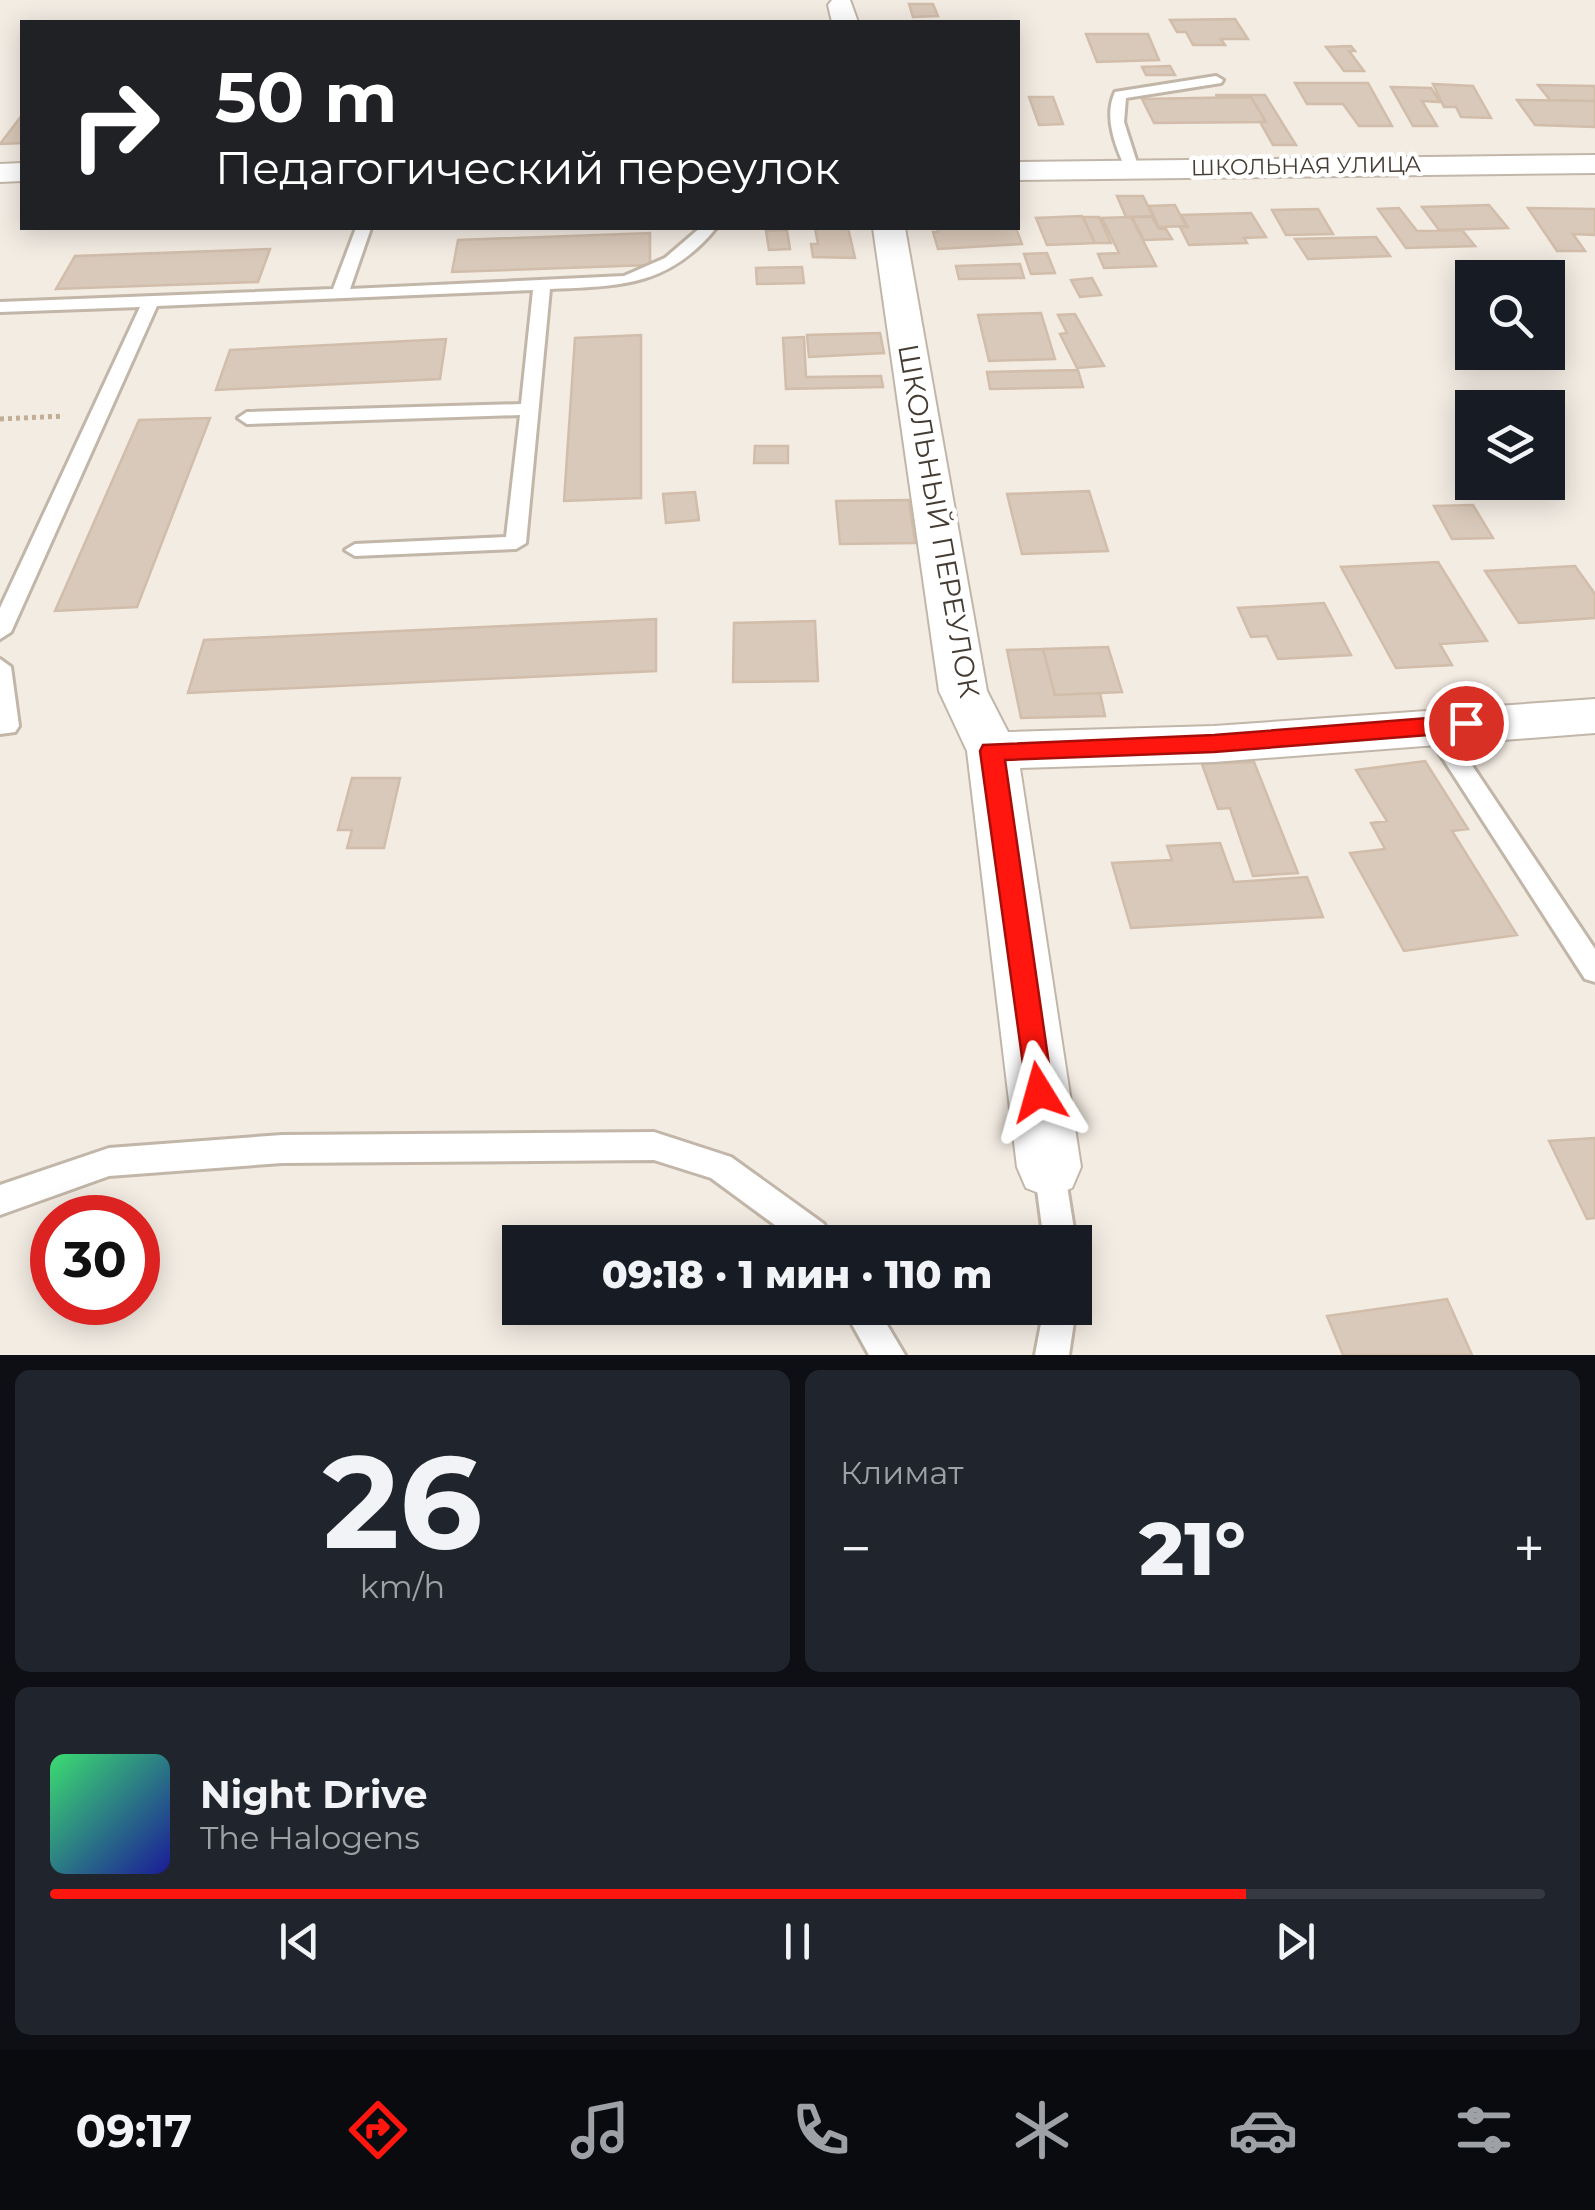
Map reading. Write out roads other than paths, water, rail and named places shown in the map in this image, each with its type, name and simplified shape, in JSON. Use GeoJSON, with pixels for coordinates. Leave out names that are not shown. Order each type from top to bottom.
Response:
{"type":"FeatureCollection","features":[{"type":"Feature","properties":{"kind":"street","name":"ШКОЛЬНАЯ УЛИЦА"},"geometry":{"type":"LineString","coordinates":[[1020,170],[1595,164]]}},
{"type":"Feature","properties":{"kind":"street","name":"ШКОЛЬНЫЙ ПЕРЕУЛОК"},"geometry":{"type":"LineString","coordinates":[[889,230],[963,691],[992,751],[1049,1168]]}},
{"type":"Feature","properties":{"kind":"street"},"geometry":{"type":"LineString","coordinates":[[992,751],[1214,744],[1595,716]]}},
{"type":"Feature","properties":{"kind":"lane"},"geometry":{"type":"LineString","coordinates":[[1132,169],[1117,119],[1116,101],[1120,95],[1216,80]]}},
{"type":"Feature","properties":{"kind":"lane"},"geometry":{"type":"LineString","coordinates":[[340,294],[362,230]]}},
{"type":"Feature","properties":{"kind":"lane"},"geometry":{"type":"LineString","coordinates":[[0,307],[626,282],[663,270],[684,256],[706,230]]}},
{"type":"Feature","properties":{"kind":"lane"},"geometry":{"type":"LineString","coordinates":[[355,550],[516,543],[542,286]]}},
{"type":"Feature","properties":{"kind":"lane"},"geometry":{"type":"LineString","coordinates":[[0,632],[150,302]]}},
{"type":"Feature","properties":{"kind":"lane"},"geometry":{"type":"LineString","coordinates":[[247,418],[530,410]]}},
{"type":"Feature","properties":{"kind":"lane"},"geometry":{"type":"LineString","coordinates":[[0,668],[7,726],[0,726]]}},
{"type":"Feature","properties":{"kind":"lane"},"geometry":{"type":"LineString","coordinates":[[1433,725],[1595,972]]}},
{"type":"Feature","properties":{"kind":"lane"},"geometry":{"type":"LineString","coordinates":[[0,1200],[109,1162],[282,1149],[654,1146],[720,1167],[799,1225]]}},
{"type":"Feature","properties":{"kind":"lane"},"geometry":{"type":"LineString","coordinates":[[1049,1168],[1057,1225]]}},
{"type":"Feature","properties":{"kind":"lane"},"geometry":{"type":"LineString","coordinates":[[869,1325],[888,1355]]}},
{"type":"Feature","properties":{"kind":"lane"},"geometry":{"type":"LineString","coordinates":[[1052,1355],[1057,1325]]}}]}
